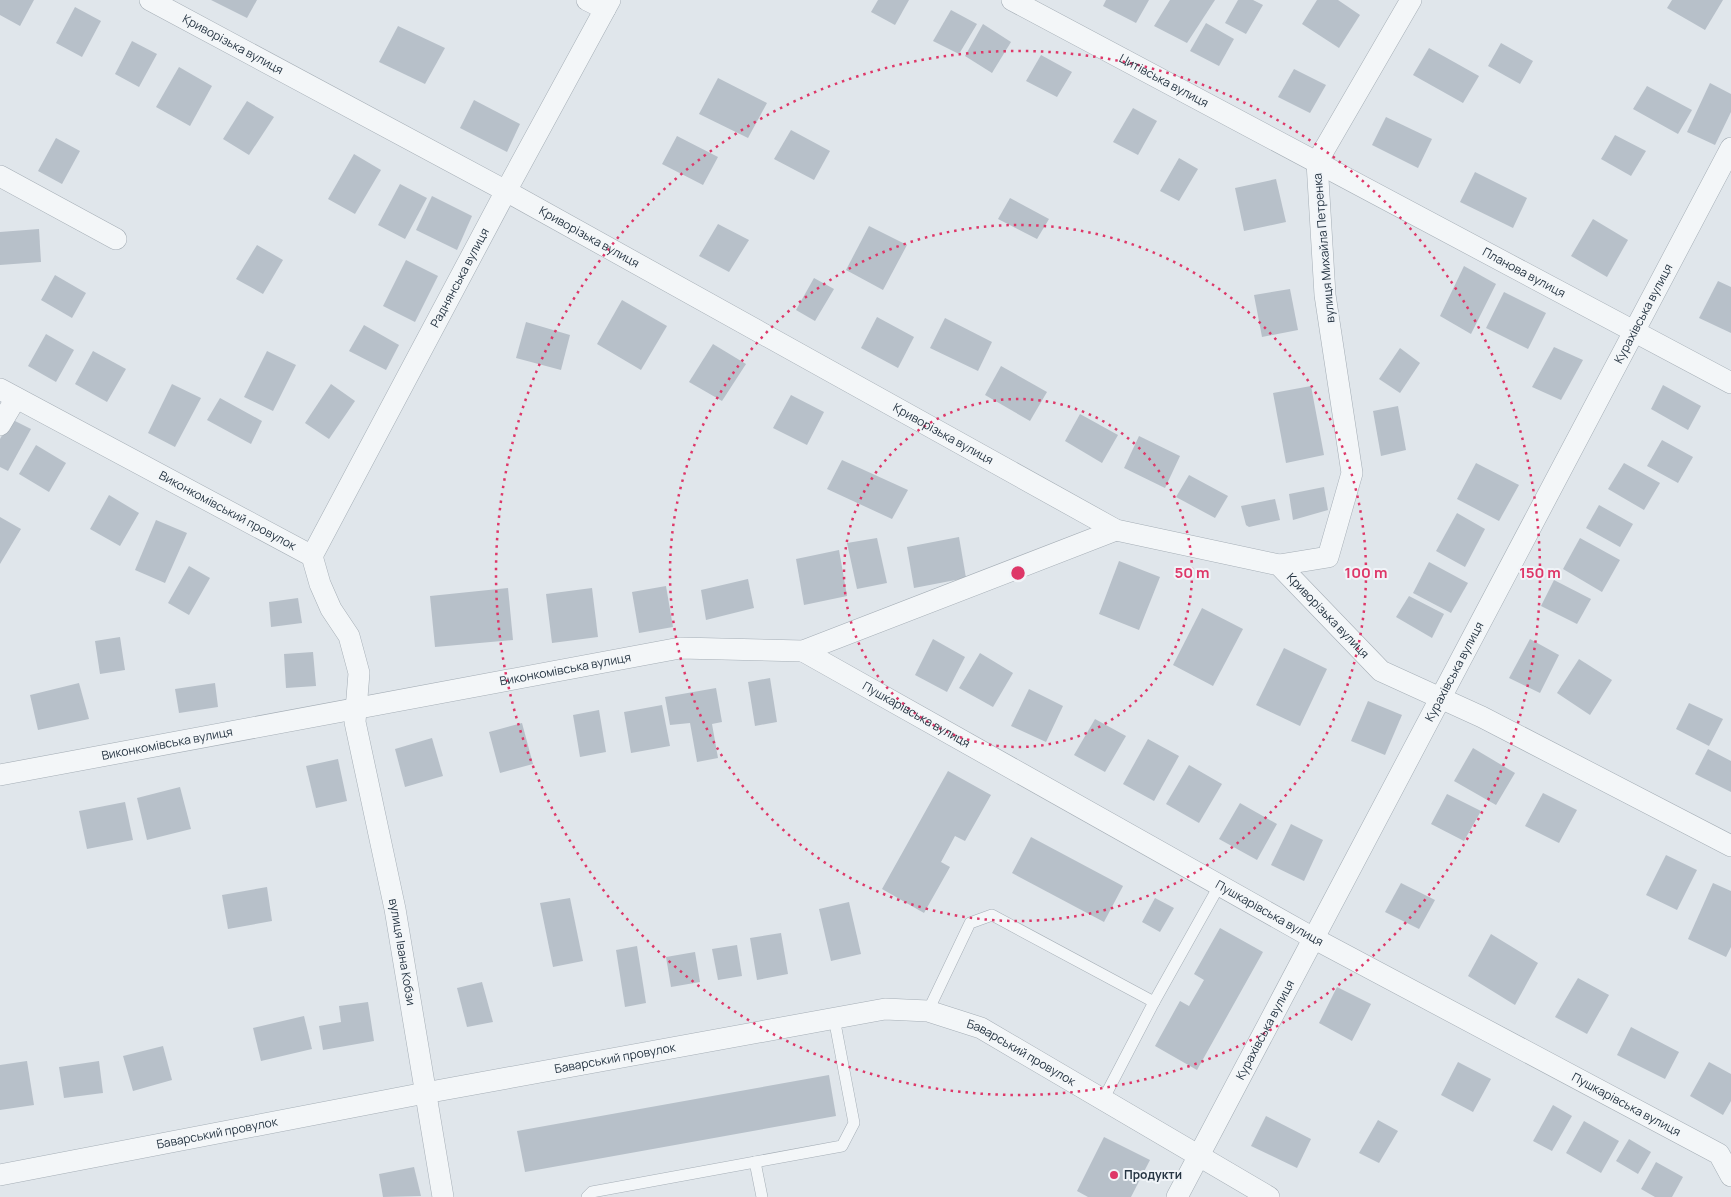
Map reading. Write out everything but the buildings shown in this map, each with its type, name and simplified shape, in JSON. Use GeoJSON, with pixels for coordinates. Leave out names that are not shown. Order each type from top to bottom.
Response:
{"type":"FeatureCollection","features":[{"type":"Feature","properties":{"kind":"street","name":"Криворізька вулиця"},"geometry":{"type":"LineString","coordinates":[[150,0],[174,6],[1116,530],[1279,565],[1381,671],[1482,717],[1731,846]]}},
{"type":"Feature","properties":{"kind":"street","name":"Цитівська вулиця"},"geometry":{"type":"LineString","coordinates":[[1012,0],[1317,162]]}},
{"type":"Feature","properties":{"kind":"street","name":"вулиця Михайла Петренка"},"geometry":{"type":"LineString","coordinates":[[1279,565],[1328,557],[1352,473],[1325,295],[1317,162],[1410,0]]}},
{"type":"Feature","properties":{"kind":"street","name":"Раднянська вулиця"},"geometry":{"type":"LineString","coordinates":[[312,556],[506,190],[601,3]]}},
{"type":"Feature","properties":{"kind":"street","name":"Курахівська вулиця"},"geometry":{"type":"LineString","coordinates":[[1177,1197],[1315,939],[1440,698],[1731,148]]}},
{"type":"Feature","properties":{"kind":"street","name":"Планова вулиця"},"geometry":{"type":"LineString","coordinates":[[1317,162],[1731,382]]}},
{"type":"Feature","properties":{"kind":"street"},"geometry":{"type":"LineString","coordinates":[[0,176],[116,239]]}},
{"type":"Feature","properties":{"kind":"street"},"geometry":{"type":"LineString","coordinates":[[0,425],[8,393]]}},
{"type":"Feature","properties":{"kind":"street","name":"Виконкомівський провулок"},"geometry":{"type":"LineString","coordinates":[[8,393],[312,556]]}},
{"type":"Feature","properties":{"kind":"street","name":"Виконкомівська вулиця"},"geometry":{"type":"LineString","coordinates":[[0,775],[680,648],[803,651],[1116,530]]}},
{"type":"Feature","properties":{"kind":"street"},"geometry":{"type":"LineString","coordinates":[[312,556],[320,584],[332,609],[349,636],[359,673],[356,708]]}},
{"type":"Feature","properties":{"kind":"street","name":"Пушкарівська вулиця"},"geometry":{"type":"LineString","coordinates":[[803,651],[1315,939],[1725,1149],[1731,1176]]}},
{"type":"Feature","properties":{"kind":"street","name":"вулиця Івана Кобзи"},"geometry":{"type":"LineString","coordinates":[[356,708],[355,722],[395,909],[443,1197]]}},
{"type":"Feature","properties":{"kind":"street","name":"Баварський провулок"},"geometry":{"type":"LineString","coordinates":[[0,1175],[425,1093],[885,1009],[928,1011],[981,1028],[1269,1197]]}},
{"type":"Feature","properties":{"kind":"lane"},"geometry":{"type":"LineString","coordinates":[[1104,1100],[1154,1002],[1219,886]]}},
{"type":"Feature","properties":{"kind":"lane"},"geometry":{"type":"LineString","coordinates":[[928,1011],[970,922],[992,915],[1154,1002]]}},
{"type":"Feature","properties":{"kind":"lane"},"geometry":{"type":"LineString","coordinates":[[587,1197],[592,1192],[842,1146],[854,1123],[834,1018]]}},
{"type":"Feature","properties":{"kind":"lane"},"geometry":{"type":"LineString","coordinates":[[755,1162],[762,1197]]}},
{"type":"Feature","properties":{"kind":"place","name":"Продукти"},"geometry":{"type":"Point","coordinates":[1114,1175]}}]}
